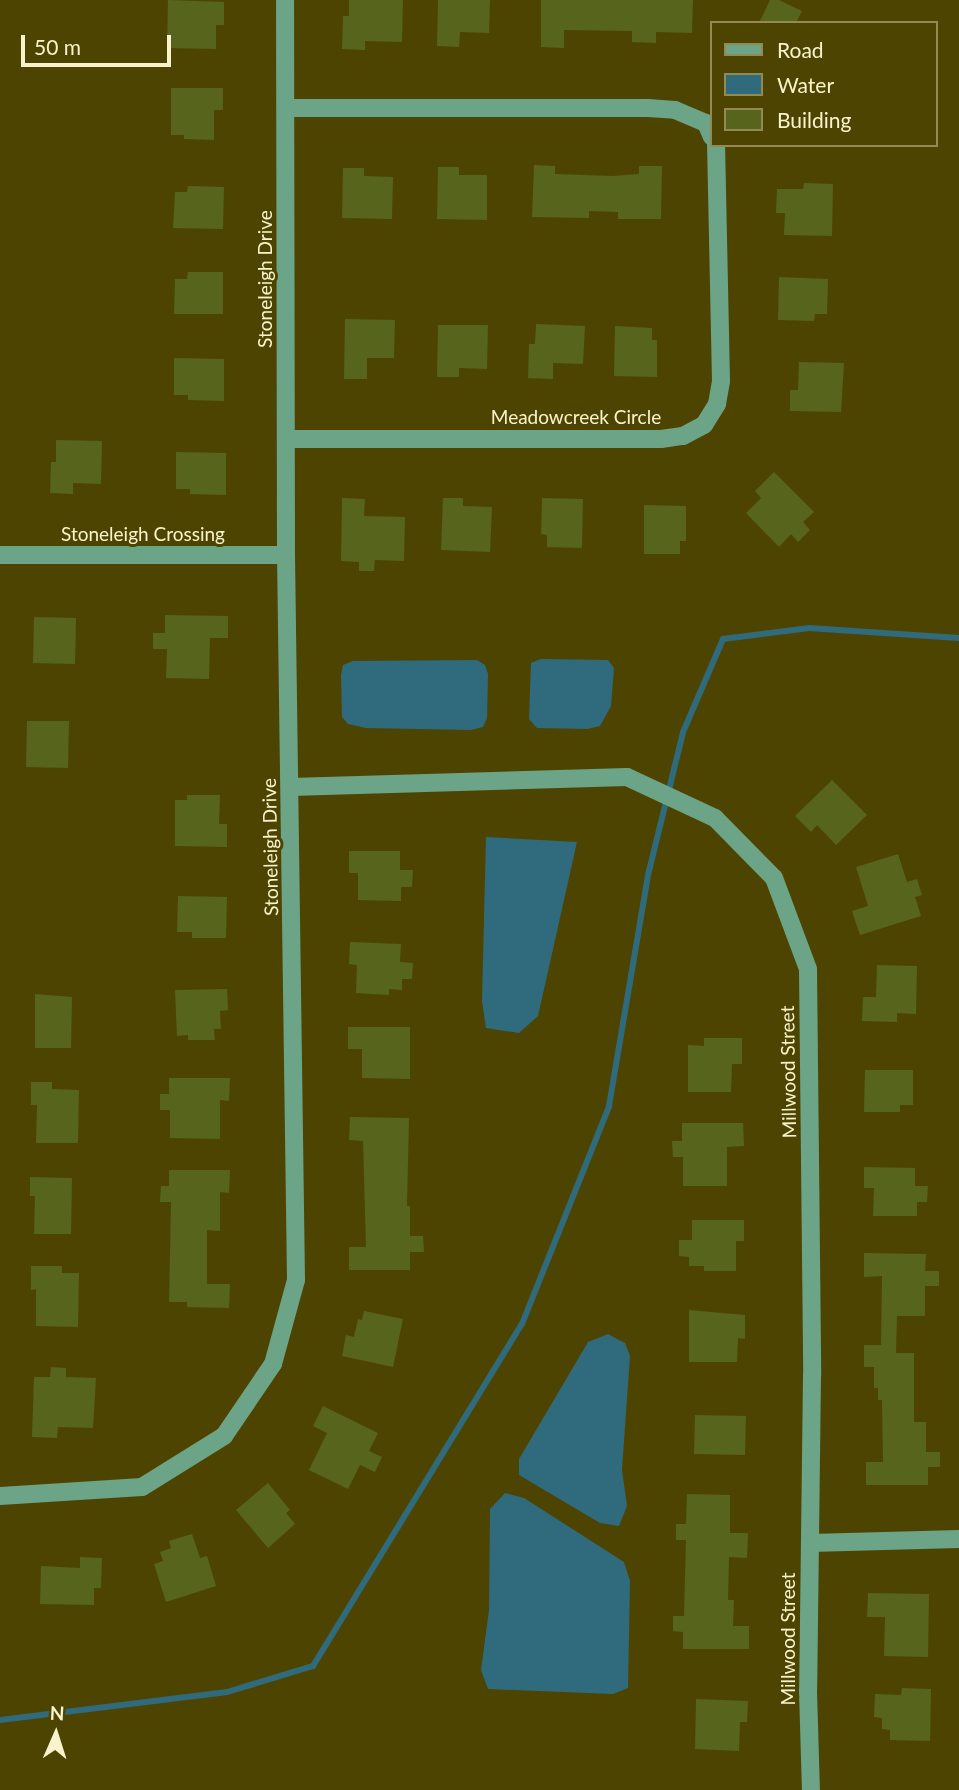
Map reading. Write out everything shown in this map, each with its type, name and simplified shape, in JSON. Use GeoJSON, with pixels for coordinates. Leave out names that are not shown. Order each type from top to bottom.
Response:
{"type":"FeatureCollection","features":[{"type":"Feature","properties":{"kind":"street","name":"Stoneleigh Drive"},"geometry":{"type":"LineString","coordinates":[[0,1496],[142,1487],[224,1436],[273,1364],[296,1280],[286,555],[285,0]]}},
{"type":"Feature","properties":{"kind":"street"},"geometry":{"type":"LineString","coordinates":[[286,108],[648,108],[676,110],[706,122],[710,132]]}},
{"type":"Feature","properties":{"kind":"street","name":"Meadowcreek Circle"},"geometry":{"type":"LineString","coordinates":[[287,439],[661,439],[684,436],[704,425],[717,404],[721,381],[716,147]]}},
{"type":"Feature","properties":{"kind":"street","name":"Stoneleigh Crossing"},"geometry":{"type":"LineString","coordinates":[[0,555],[286,555]]}},
{"type":"Feature","properties":{"kind":"street","name":"Millwood Street"},"geometry":{"type":"LineString","coordinates":[[291,786],[627,777],[715,818],[774,878],[808,969],[812,1376],[811,1790]]}},
{"type":"Feature","properties":{"kind":"street"},"geometry":{"type":"LineString","coordinates":[[810,1543],[959,1539]]}},
{"type":"Feature","properties":{"kind":"water"},"geometry":{"type":"Polygon","coordinates":[[[541,659],[608,660],[614,668],[611,706],[600,726],[587,729],[537,728],[529,719],[531,663],[541,659]]]}},
{"type":"Feature","properties":{"kind":"water"},"geometry":{"type":"Polygon","coordinates":[[[477,660],[485,665],[488,674],[487,718],[483,727],[471,730],[366,728],[348,724],[342,717],[343,665],[353,661],[477,660]]]}},
{"type":"Feature","properties":{"kind":"water"},"geometry":{"type":"Polygon","coordinates":[[[486,837],[577,842],[538,1016],[519,1033],[486,1028],[482,1001],[486,837]]]}},
{"type":"Feature","properties":{"kind":"water"},"geometry":{"type":"Polygon","coordinates":[[[608,1334],[625,1343],[630,1356],[622,1470],[627,1506],[619,1526],[600,1523],[519,1475],[519,1459],[588,1342],[608,1334]]]}},
{"type":"Feature","properties":{"kind":"water"},"geometry":{"type":"Polygon","coordinates":[[[505,1493],[524,1498],[624,1562],[630,1581],[628,1688],[613,1694],[488,1689],[481,1670],[489,1610],[490,1509],[505,1493]]]}},
{"type":"Feature","properties":{"kind":"building"},"geometry":{"type":"Polygon","coordinates":[[[168,0],[224,2],[224,25],[216,25],[216,49],[167,48],[168,0]]]}},
{"type":"Feature","properties":{"kind":"building"},"geometry":{"type":"Polygon","coordinates":[[[349,0],[403,0],[402,42],[365,41],[365,50],[342,49],[343,16],[349,16],[349,0]]]}},
{"type":"Feature","properties":{"kind":"building"},"geometry":{"type":"Polygon","coordinates":[[[438,0],[490,0],[489,33],[460,32],[459,47],[437,46],[438,0]]]}},
{"type":"Feature","properties":{"kind":"building"},"geometry":{"type":"Polygon","coordinates":[[[541,0],[693,0],[692,33],[656,32],[656,43],[632,42],[632,31],[564,30],[564,48],[541,47],[541,0]]]}},
{"type":"Feature","properties":{"kind":"building"},"geometry":{"type":"Polygon","coordinates":[[[770,0],[779,0],[802,11],[797,21],[760,21],[770,0]]]}},
{"type":"Feature","properties":{"kind":"building"},"geometry":{"type":"Polygon","coordinates":[[[171,88],[223,88],[223,110],[214,110],[214,140],[184,139],[184,135],[171,135],[171,88]]]}},
{"type":"Feature","properties":{"kind":"building"},"geometry":{"type":"Polygon","coordinates":[[[534,165],[555,166],[555,174],[612,176],[639,174],[639,166],[662,166],[661,219],[618,219],[618,212],[589,211],[589,218],[532,217],[534,165]]]}},
{"type":"Feature","properties":{"kind":"building"},"geometry":{"type":"Polygon","coordinates":[[[438,167],[459,167],[459,175],[487,175],[487,220],[437,219],[438,167]]]}},
{"type":"Feature","properties":{"kind":"building"},"geometry":{"type":"Polygon","coordinates":[[[343,168],[364,168],[364,176],[393,177],[392,219],[342,218],[343,168]]]}},
{"type":"Feature","properties":{"kind":"building"},"geometry":{"type":"Polygon","coordinates":[[[804,183],[833,184],[832,236],[784,235],[785,213],[776,213],[777,189],[803,189],[804,183]]]}},
{"type":"Feature","properties":{"kind":"building"},"geometry":{"type":"Polygon","coordinates":[[[188,186],[224,187],[223,229],[173,228],[175,192],[187,192],[188,186]]]}},
{"type":"Feature","properties":{"kind":"building"},"geometry":{"type":"Polygon","coordinates":[[[188,272],[223,272],[223,314],[174,314],[175,279],[187,279],[188,272]]]}},
{"type":"Feature","properties":{"kind":"building"},"geometry":{"type":"Polygon","coordinates":[[[779,277],[828,279],[827,314],[815,314],[814,321],[778,320],[779,277]]]}},
{"type":"Feature","properties":{"kind":"building"},"geometry":{"type":"Polygon","coordinates":[[[345,319],[395,320],[394,358],[367,358],[367,379],[344,379],[345,319]]]}},
{"type":"Feature","properties":{"kind":"building"},"geometry":{"type":"Polygon","coordinates":[[[536,324],[585,326],[583,364],[553,363],[553,379],[528,378],[529,344],[535,344],[536,324]]]}},
{"type":"Feature","properties":{"kind":"building"},"geometry":{"type":"Polygon","coordinates":[[[438,325],[488,325],[487,369],[459,368],[459,377],[437,377],[438,325]]]}},
{"type":"Feature","properties":{"kind":"building"},"geometry":{"type":"Polygon","coordinates":[[[615,326],[652,328],[652,340],[657,340],[657,377],[614,376],[615,326]]]}},
{"type":"Feature","properties":{"kind":"building"},"geometry":{"type":"Polygon","coordinates":[[[174,358],[224,359],[224,401],[188,400],[188,395],[174,395],[174,358]]]}},
{"type":"Feature","properties":{"kind":"building"},"geometry":{"type":"Polygon","coordinates":[[[799,362],[844,363],[841,412],[790,411],[790,390],[798,390],[799,362]]]}},
{"type":"Feature","properties":{"kind":"building"},"geometry":{"type":"Polygon","coordinates":[[[56,440],[102,441],[101,484],[73,483],[73,494],[50,493],[51,462],[56,462],[56,440]]]}},
{"type":"Feature","properties":{"kind":"building"},"geometry":{"type":"Polygon","coordinates":[[[176,452],[226,453],[226,495],[190,494],[190,489],[176,489],[176,452]]]}},
{"type":"Feature","properties":{"kind":"building"},"geometry":{"type":"Polygon","coordinates":[[[774,472],[814,512],[803,522],[810,530],[798,542],[791,534],[779,547],[746,513],[761,498],[755,491],[774,472]]]}},
{"type":"Feature","properties":{"kind":"building"},"geometry":{"type":"Polygon","coordinates":[[[342,498],[365,499],[364,516],[405,517],[404,561],[375,560],[374,571],[359,571],[359,562],[341,561],[342,498]]]}},
{"type":"Feature","properties":{"kind":"building"},"geometry":{"type":"Polygon","coordinates":[[[443,498],[463,498],[463,506],[492,507],[490,552],[441,550],[443,498]]]}},
{"type":"Feature","properties":{"kind":"building"},"geometry":{"type":"Polygon","coordinates":[[[542,498],[583,499],[582,548],[547,547],[547,535],[541,534],[542,498]]]}},
{"type":"Feature","properties":{"kind":"building"},"geometry":{"type":"Polygon","coordinates":[[[644,505],[686,506],[686,541],[680,541],[680,554],[644,554],[644,505]]]}},
{"type":"Feature","properties":{"kind":"building"},"geometry":{"type":"Polygon","coordinates":[[[165,615],[228,616],[228,638],[210,638],[209,679],[166,678],[167,649],[153,649],[153,633],[165,633],[165,615]]]}},
{"type":"Feature","properties":{"kind":"building"},"geometry":{"type":"Polygon","coordinates":[[[34,617],[76,618],[75,664],[33,663],[34,617]]]}},
{"type":"Feature","properties":{"kind":"building"},"geometry":{"type":"Polygon","coordinates":[[[27,721],[69,721],[68,768],[26,767],[27,721]]]}},
{"type":"Feature","properties":{"kind":"building"},"geometry":{"type":"Polygon","coordinates":[[[832,780],[867,815],[836,845],[817,825],[811,832],[795,816],[832,780]]]}},
{"type":"Feature","properties":{"kind":"building"},"geometry":{"type":"Polygon","coordinates":[[[187,795],[220,795],[219,824],[227,824],[227,847],[175,846],[175,800],[187,800],[187,795]]]}},
{"type":"Feature","properties":{"kind":"building"},"geometry":{"type":"Polygon","coordinates":[[[349,851],[400,851],[400,870],[413,870],[412,887],[401,887],[401,901],[358,900],[358,873],[349,873],[349,851]]]}},
{"type":"Feature","properties":{"kind":"building"},"geometry":{"type":"Polygon","coordinates":[[[898,854],[907,882],[917,879],[922,895],[915,897],[921,916],[860,935],[852,911],[868,906],[856,867],[898,854]]]}},
{"type":"Feature","properties":{"kind":"building"},"geometry":{"type":"Polygon","coordinates":[[[178,896],[227,897],[226,938],[192,938],[192,932],[177,932],[178,896]]]}},
{"type":"Feature","properties":{"kind":"building"},"geometry":{"type":"Polygon","coordinates":[[[350,942],[401,944],[400,962],[413,963],[412,979],[402,979],[402,990],[389,989],[389,995],[356,993],[357,965],[349,964],[350,942]]]}},
{"type":"Feature","properties":{"kind":"building"},"geometry":{"type":"Polygon","coordinates":[[[877,965],[917,966],[916,1014],[897,1013],[897,1022],[862,1021],[863,997],[876,997],[877,965]]]}},
{"type":"Feature","properties":{"kind":"building"},"geometry":{"type":"Polygon","coordinates":[[[227,989],[228,1010],[220,1011],[221,1029],[214,1029],[215,1040],[188,1040],[188,1035],[177,1036],[175,990],[227,989]]]}},
{"type":"Feature","properties":{"kind":"building"},"geometry":{"type":"Polygon","coordinates":[[[35,994],[72,997],[71,1048],[35,1048],[35,994]]]}},
{"type":"Feature","properties":{"kind":"building"},"geometry":{"type":"Polygon","coordinates":[[[348,1027],[410,1027],[410,1079],[362,1078],[362,1049],[348,1049],[348,1027]]]}},
{"type":"Feature","properties":{"kind":"building"},"geometry":{"type":"Polygon","coordinates":[[[704,1038],[742,1038],[742,1064],[732,1064],[731,1092],[688,1092],[688,1045],[704,1046],[704,1038]]]}},
{"type":"Feature","properties":{"kind":"building"},"geometry":{"type":"Polygon","coordinates":[[[865,1070],[913,1070],[913,1105],[900,1105],[900,1112],[864,1112],[865,1070]]]}},
{"type":"Feature","properties":{"kind":"building"},"geometry":{"type":"Polygon","coordinates":[[[169,1078],[230,1078],[229,1101],[220,1100],[220,1139],[170,1138],[170,1110],[160,1110],[160,1094],[169,1094],[169,1078]]]}},
{"type":"Feature","properties":{"kind":"building"},"geometry":{"type":"Polygon","coordinates":[[[31,1082],[52,1082],[52,1089],[79,1090],[78,1143],[36,1143],[37,1105],[31,1105],[31,1082]]]}},
{"type":"Feature","properties":{"kind":"building"},"geometry":{"type":"Polygon","coordinates":[[[350,1117],[409,1118],[407,1206],[410,1206],[410,1236],[423,1236],[424,1252],[410,1252],[410,1270],[349,1270],[349,1247],[366,1247],[363,1141],[349,1140],[350,1117]]]}},
{"type":"Feature","properties":{"kind":"building"},"geometry":{"type":"Polygon","coordinates":[[[682,1123],[743,1123],[744,1146],[727,1147],[727,1186],[683,1186],[683,1157],[673,1157],[672,1141],[682,1141],[682,1123]]]}},
{"type":"Feature","properties":{"kind":"building"},"geometry":{"type":"Polygon","coordinates":[[[864,1167],[915,1168],[915,1186],[928,1186],[927,1202],[917,1202],[917,1216],[873,1216],[874,1188],[864,1188],[864,1167]]]}},
{"type":"Feature","properties":{"kind":"building"},"geometry":{"type":"Polygon","coordinates":[[[169,1170],[230,1170],[229,1193],[220,1192],[220,1231],[207,1230],[207,1284],[230,1284],[229,1308],[187,1307],[187,1302],[169,1302],[171,1202],[160,1202],[161,1186],[169,1186],[169,1170]]]}},
{"type":"Feature","properties":{"kind":"building"},"geometry":{"type":"Polygon","coordinates":[[[30,1177],[72,1178],[71,1234],[34,1234],[35,1196],[30,1196],[30,1177]]]}},
{"type":"Feature","properties":{"kind":"building"},"geometry":{"type":"Polygon","coordinates":[[[692,1220],[744,1220],[744,1241],[736,1241],[736,1271],[704,1271],[704,1266],[689,1266],[689,1257],[679,1256],[679,1240],[692,1240],[692,1220]]]}},
{"type":"Feature","properties":{"kind":"building"},"geometry":{"type":"Polygon","coordinates":[[[864,1253],[926,1254],[925,1271],[939,1271],[939,1286],[925,1286],[925,1316],[897,1316],[896,1353],[914,1353],[914,1422],[926,1422],[926,1452],[940,1452],[940,1467],[928,1467],[928,1485],[866,1485],[866,1462],[883,1462],[882,1400],[878,1400],[878,1388],[874,1388],[874,1367],[864,1367],[864,1345],[881,1345],[882,1276],[864,1277],[864,1253]]]}},
{"type":"Feature","properties":{"kind":"building"},"geometry":{"type":"Polygon","coordinates":[[[31,1266],[62,1266],[62,1273],[79,1273],[78,1327],[36,1326],[36,1289],[31,1290],[31,1266]]]}},
{"type":"Feature","properties":{"kind":"building"},"geometry":{"type":"Polygon","coordinates":[[[689,1310],[745,1315],[745,1339],[738,1338],[737,1362],[689,1362],[689,1310]]]}},
{"type":"Feature","properties":{"kind":"building"},"geometry":{"type":"Polygon","coordinates":[[[364,1311],[403,1319],[393,1367],[342,1356],[346,1335],[354,1337],[358,1319],[362,1320],[364,1311]]]}},
{"type":"Feature","properties":{"kind":"building"},"geometry":{"type":"Polygon","coordinates":[[[51,1367],[66,1368],[66,1377],[96,1378],[93,1428],[58,1427],[57,1438],[32,1437],[34,1377],[50,1377],[51,1367]]]}},
{"type":"Feature","properties":{"kind":"building"},"geometry":{"type":"Polygon","coordinates":[[[323,1406],[378,1433],[369,1451],[382,1457],[375,1472],[360,1465],[348,1489],[309,1470],[327,1433],[313,1426],[323,1406]]]}},
{"type":"Feature","properties":{"kind":"building"},"geometry":{"type":"Polygon","coordinates":[[[695,1415],[746,1416],[745,1455],[694,1454],[695,1415]]]}},
{"type":"Feature","properties":{"kind":"building"},"geometry":{"type":"Polygon","coordinates":[[[268,1483],[290,1510],[286,1513],[295,1524],[268,1548],[236,1510],[268,1483]]]}},
{"type":"Feature","properties":{"kind":"building"},"geometry":{"type":"Polygon","coordinates":[[[687,1494],[730,1495],[730,1533],[748,1533],[747,1558],[729,1557],[728,1600],[734,1600],[733,1626],[749,1626],[749,1649],[683,1649],[683,1632],[673,1631],[673,1616],[684,1616],[686,1540],[676,1540],[676,1524],[686,1524],[687,1494]]]}},
{"type":"Feature","properties":{"kind":"building"},"geometry":{"type":"Polygon","coordinates":[[[192,1534],[200,1558],[207,1556],[216,1586],[166,1602],[154,1564],[163,1561],[160,1552],[171,1548],[169,1541],[192,1534]]]}},
{"type":"Feature","properties":{"kind":"building"},"geometry":{"type":"Polygon","coordinates":[[[80,1557],[102,1558],[101,1588],[94,1588],[94,1605],[40,1604],[41,1566],[80,1568],[80,1557]]]}},
{"type":"Feature","properties":{"kind":"building"},"geometry":{"type":"Polygon","coordinates":[[[868,1593],[929,1594],[928,1657],[884,1656],[885,1617],[867,1617],[868,1593]]]}},
{"type":"Feature","properties":{"kind":"building"},"geometry":{"type":"Polygon","coordinates":[[[902,1688],[931,1689],[930,1741],[890,1740],[890,1730],[882,1729],[882,1718],[874,1717],[875,1694],[901,1695],[902,1688]]]}},
{"type":"Feature","properties":{"kind":"building"},"geometry":{"type":"Polygon","coordinates":[[[696,1699],[748,1701],[747,1722],[740,1722],[739,1751],[695,1749],[696,1699]]]}},
{"type":"Feature","properties":{"kind":"waterway"},"geometry":{"type":"LineString","coordinates":[[0,1720],[227,1692],[313,1666],[522,1324],[609,1106],[648,875],[683,732],[723,639],[809,628],[959,638]]}}]}
